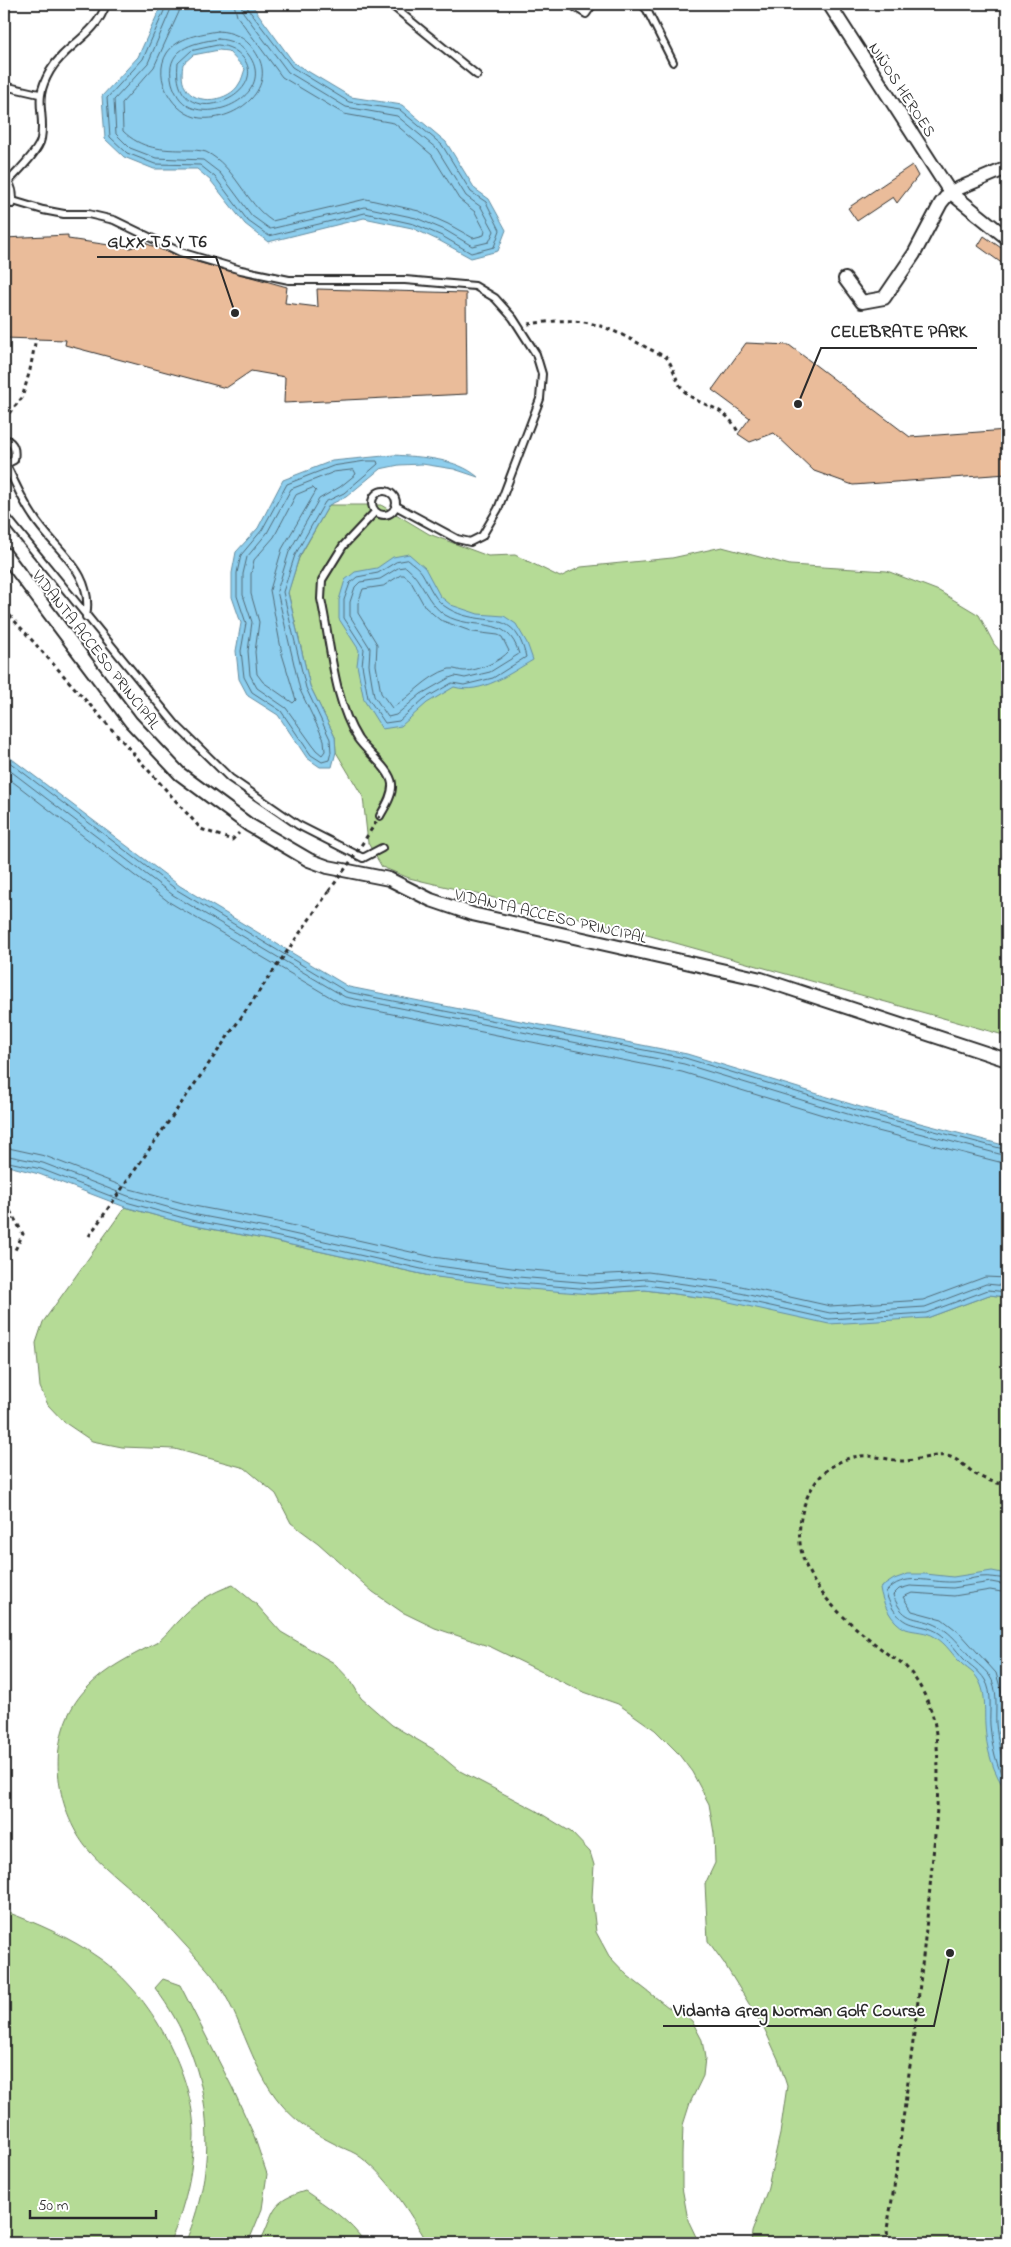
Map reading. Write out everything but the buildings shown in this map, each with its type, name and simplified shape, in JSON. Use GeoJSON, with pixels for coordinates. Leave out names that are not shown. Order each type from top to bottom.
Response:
{"type":"FeatureCollection","features":[{"type":"Feature","properties":{"kind":"street","name":"NIÑOS HEROES"},"geometry":{"type":"LineString","coordinates":[[829,4],[950,192],[1007,238]]}},
{"type":"Feature","properties":{"kind":"street"},"geometry":{"type":"LineString","coordinates":[[845,279],[862,302],[884,298],[910,262],[941,203],[950,192],[1007,168]]}},
{"type":"Feature","properties":{"kind":"street","name":"VIDANTA ACCESO PRINCIPAL"},"geometry":{"type":"LineString","coordinates":[[4,553],[130,722],[180,774],[249,824],[309,860],[328,867],[389,879],[450,908],[760,980],[1007,1060]]}},
{"type":"Feature","properties":{"kind":"lane"},"geometry":{"type":"LineString","coordinates":[[106,4],[100,20],[55,65],[39,94],[41,140],[28,160],[6,180],[14,195],[12,203],[64,214],[88,214],[114,220],[180,252],[241,270],[289,280],[406,280],[475,286],[495,298],[517,324],[536,354],[542,374],[540,399],[498,509],[482,536],[470,542],[456,539],[396,506]]}},
{"type":"Feature","properties":{"kind":"lane"},"geometry":{"type":"LineString","coordinates":[[390,4],[477,75]]}},
{"type":"Feature","properties":{"kind":"lane"},"geometry":{"type":"LineString","coordinates":[[570,4],[586,14],[592,4]]}},
{"type":"Feature","properties":{"kind":"lane"},"geometry":{"type":"LineString","coordinates":[[642,4],[648,10],[673,62]]}},
{"type":"Feature","properties":{"kind":"lane"},"geometry":{"type":"LineString","coordinates":[[4,86],[39,94]]}},
{"type":"Feature","properties":{"kind":"lane"},"geometry":{"type":"LineString","coordinates":[[4,438],[11,442],[16,450],[14,460],[5,465],[32,516],[65,554],[81,578],[89,602],[86,617]]}},
{"type":"Feature","properties":{"kind":"lane"},"geometry":{"type":"LineString","coordinates":[[382,491],[390,493],[395,498],[396,506],[392,512],[385,515],[375,512],[372,508],[372,500],[376,494],[382,491]]}},
{"type":"Feature","properties":{"kind":"lane"},"geometry":{"type":"LineString","coordinates":[[375,512],[343,546],[322,580],[321,599],[344,709],[358,739],[388,774],[392,785],[388,802],[380,816]]}},
{"type":"Feature","properties":{"kind":"lane"},"geometry":{"type":"LineString","coordinates":[[4,514],[86,617],[176,725],[230,778],[298,825],[364,858],[382,848]]}},
{"type":"Feature","properties":{"kind":"path"},"geometry":{"type":"LineString","coordinates":[[517,324],[563,321],[584,322],[619,334],[666,357],[670,361],[682,388],[689,395],[725,413],[733,422],[738,432]]}},
{"type":"Feature","properties":{"kind":"path"},"geometry":{"type":"LineString","coordinates":[[4,419],[22,398],[36,338]]}},
{"type":"Feature","properties":{"kind":"path"},"geometry":{"type":"LineString","coordinates":[[4,609],[201,829],[232,840],[249,824]]}},
{"type":"Feature","properties":{"kind":"path"},"geometry":{"type":"LineString","coordinates":[[89,1236],[353,858],[380,816]]}},
{"type":"Feature","properties":{"kind":"path"},"geometry":{"type":"LineString","coordinates":[[4,1206],[9,1209],[23,1234],[15,1250]]}},
{"type":"Feature","properties":{"kind":"path"},"geometry":{"type":"LineString","coordinates":[[888,2243],[887,2229],[896,2178],[932,1868],[936,1821],[937,1745],[935,1726],[930,1706],[905,1666],[885,1653],[829,1604],[814,1584],[800,1546],[800,1524],[807,1496],[821,1476],[840,1460],[852,1457],[869,1456],[903,1461],[947,1456],[985,1479],[1007,1485]]}},
{"type":"Feature","properties":{"kind":"green space"},"geometry":{"type":"Polygon","coordinates":[[[329,505],[381,505],[429,534],[488,556],[515,555],[560,577],[581,567],[672,558],[722,547],[790,565],[887,571],[939,591],[979,615],[994,644],[1007,659],[1007,1036],[622,928],[409,878],[382,867],[368,843],[363,797],[336,752],[335,737],[310,686],[288,592],[299,558],[329,505]]]}},
{"type":"Feature","properties":{"kind":"green space"},"geometry":{"type":"Polygon","coordinates":[[[125,1207],[190,1225],[269,1240],[430,1276],[591,1294],[645,1290],[720,1300],[927,1318],[989,1295],[1007,1297],[1007,2243],[751,2243],[752,2232],[767,2191],[780,2134],[787,2086],[779,2061],[765,2030],[724,1963],[708,1941],[705,1884],[715,1863],[714,1833],[709,1804],[692,1772],[677,1752],[655,1730],[618,1704],[581,1691],[491,1647],[435,1628],[402,1612],[373,1592],[318,1543],[291,1523],[276,1494],[245,1468],[175,1449],[122,1447],[92,1441],[64,1422],[48,1405],[40,1387],[36,1343],[43,1322],[125,1207]]]}},
{"type":"Feature","properties":{"kind":"green space"},"geometry":{"type":"Polygon","coordinates":[[[233,1585],[257,1605],[281,1632],[334,1663],[351,1681],[361,1698],[392,1725],[433,1749],[458,1770],[535,1810],[571,1832],[590,1852],[594,1865],[592,1897],[596,1932],[609,1956],[628,1976],[668,2007],[681,2012],[692,2021],[702,2040],[705,2058],[703,2076],[690,2103],[683,2125],[682,2154],[682,2187],[688,2220],[699,2243],[428,2243],[396,2194],[378,2172],[356,2154],[307,2128],[282,2105],[270,2090],[261,2073],[237,2018],[219,1984],[157,1915],[85,1846],[74,1828],[66,1809],[60,1788],[58,1767],[59,1746],[64,1725],[73,1706],[86,1689],[102,1674],[159,1641],[184,1615],[203,1599],[233,1585]]]}},
{"type":"Feature","properties":{"kind":"green space"},"geometry":{"type":"Polygon","coordinates":[[[4,1911],[53,1932],[99,1958],[118,1973],[136,1992],[166,2037],[178,2062],[187,2088],[194,2137],[188,2188],[177,2225],[168,2243],[4,2243],[4,1911]]]}},
{"type":"Feature","properties":{"kind":"green space"},"geometry":{"type":"Polygon","coordinates":[[[163,1979],[180,1985],[232,2087],[253,2133],[267,2174],[262,2209],[248,2243],[185,2243],[197,2210],[204,2177],[207,2144],[205,2111],[199,2079],[189,2047],[174,2017],[155,1988],[163,1979]]]}},
{"type":"Feature","properties":{"kind":"green space"},"geometry":{"type":"Polygon","coordinates":[[[305,2191],[346,2221],[365,2243],[259,2243],[277,2205],[283,2200],[305,2191]]]}},
{"type":"Feature","properties":{"kind":"water"},"geometry":{"type":"Polygon","coordinates":[[[162,4],[251,4],[294,63],[351,97],[402,105],[446,142],[475,189],[489,199],[506,230],[498,251],[471,258],[412,228],[364,218],[268,242],[245,224],[211,181],[197,169],[154,169],[124,157],[105,139],[102,96],[138,57],[162,4]],[[219,50],[193,55],[183,64],[183,82],[190,93],[196,97],[212,99],[221,98],[235,90],[241,81],[245,69],[228,51],[219,50]]]}},
{"type":"Feature","properties":{"kind":"water"},"geometry":{"type":"Polygon","coordinates":[[[394,455],[449,462],[460,466],[478,477],[454,469],[422,464],[399,465],[380,469],[346,497],[329,505],[299,557],[288,593],[310,686],[335,737],[336,752],[332,767],[320,767],[307,758],[278,715],[248,696],[239,679],[236,651],[241,623],[232,597],[232,573],[236,552],[258,528],[283,480],[332,461],[394,455]]]}},
{"type":"Feature","properties":{"kind":"water"},"geometry":{"type":"Polygon","coordinates":[[[409,554],[425,568],[440,596],[451,605],[478,614],[504,616],[516,624],[527,643],[533,660],[485,685],[464,689],[454,687],[427,703],[401,726],[382,729],[364,700],[357,665],[359,650],[339,619],[339,600],[345,580],[355,572],[377,568],[393,557],[409,554]]]}},
{"type":"Feature","properties":{"kind":"water"},"geometry":{"type":"Polygon","coordinates":[[[4,753],[180,886],[349,987],[687,1054],[867,1109],[1007,1146],[1007,1297],[989,1295],[927,1318],[829,1324],[720,1300],[645,1290],[591,1294],[517,1288],[430,1276],[269,1240],[190,1225],[125,1207],[39,1174],[4,1165],[4,753]]]}},
{"type":"Feature","properties":{"kind":"water"},"geometry":{"type":"Polygon","coordinates":[[[992,1571],[1007,1574],[1007,1792],[994,1769],[989,1751],[983,1691],[978,1679],[958,1661],[946,1646],[932,1635],[906,1629],[896,1622],[885,1606],[880,1588],[894,1579],[908,1574],[953,1577],[992,1571]]]}},
{"type":"Feature","properties":{"kind":"place","name":"GLXX T5 Y T6"},"geometry":{"type":"Point","coordinates":[235,313]}},
{"type":"Feature","properties":{"kind":"place","name":"CELEBRATE PARK"},"geometry":{"type":"Point","coordinates":[798,404]}},
{"type":"Feature","properties":{"kind":"place","name":"Vidanta Greg Norman Golf Course"},"geometry":{"type":"Point","coordinates":[950,1953]}}]}
